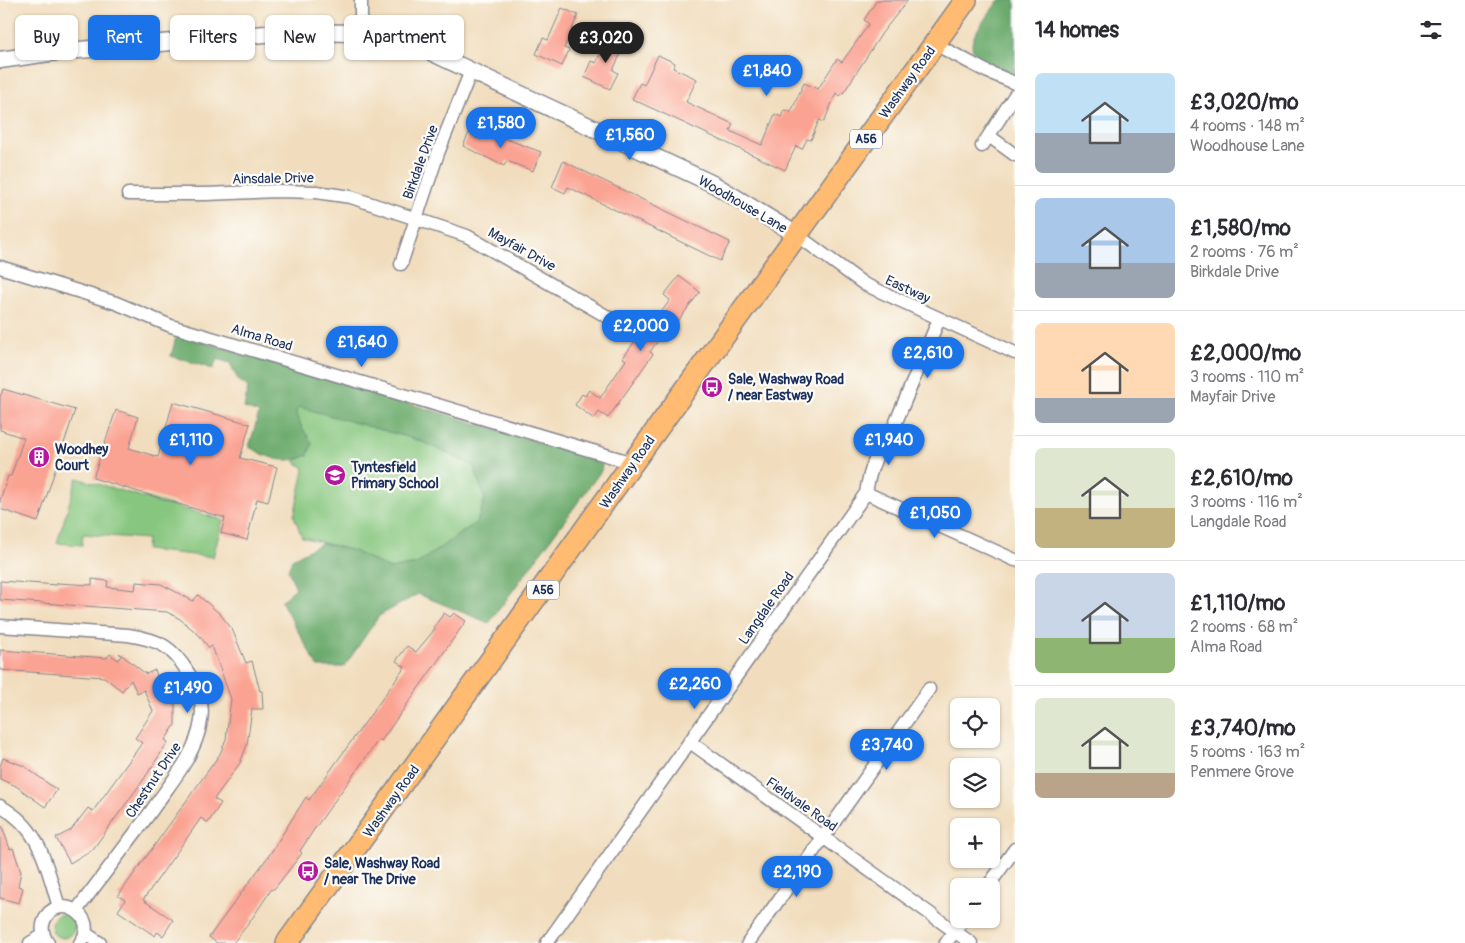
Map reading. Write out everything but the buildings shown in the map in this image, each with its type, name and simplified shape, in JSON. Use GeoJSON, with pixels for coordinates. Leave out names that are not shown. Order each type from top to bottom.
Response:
{"type":"FeatureCollection","features":[{"type":"Feature","properties":{"kind":"highway","name":"Washway Road"},"geometry":{"type":"LineString","coordinates":[[287,943],[527,614],[633,463],[966,0]]}},
{"type":"Feature","properties":{"kind":"street"},"geometry":{"type":"LineString","coordinates":[[361,0],[361,15]]}},
{"type":"Feature","properties":{"kind":"street","name":"Woodhouse Lane"},"geometry":{"type":"LineString","coordinates":[[0,60],[56,52],[288,32],[344,33]]}},
{"type":"Feature","properties":{"kind":"street"},"geometry":{"type":"LineString","coordinates":[[935,44],[986,71],[1015,83]]}},
{"type":"Feature","properties":{"kind":"street","name":"Woodhouse Lane"},"geometry":{"type":"LineString","coordinates":[[448,60],[715,185],[797,235]]}},
{"type":"Feature","properties":{"kind":"street","name":"Birkdale Drive"},"geometry":{"type":"LineString","coordinates":[[401,264],[438,153],[471,71]]}},
{"type":"Feature","properties":{"kind":"street"},"geometry":{"type":"LineString","coordinates":[[1015,94],[985,141],[1015,155]]}},
{"type":"Feature","properties":{"kind":"street","name":"Ainsdale Drive"},"geometry":{"type":"LineString","coordinates":[[128,194],[316,192],[351,197],[415,220]]}},
{"type":"Feature","properties":{"kind":"street","name":"Mayfair Drive"},"geometry":{"type":"LineString","coordinates":[[415,220],[467,236],[608,317]]}},
{"type":"Feature","properties":{"kind":"street","name":"Eastway"},"geometry":{"type":"LineString","coordinates":[[797,235],[864,284],[1015,353]]}},
{"type":"Feature","properties":{"kind":"street","name":"Alma Road"},"geometry":{"type":"LineString","coordinates":[[0,267],[116,303],[171,326],[633,463]]}},
{"type":"Feature","properties":{"kind":"street","name":"Langdale Road"},"geometry":{"type":"LineString","coordinates":[[547,943],[866,493],[868,482],[886,436],[893,429],[939,319]]}},
{"type":"Feature","properties":{"kind":"street"},"geometry":{"type":"LineString","coordinates":[[866,493],[1015,560]]}},
{"type":"Feature","properties":{"kind":"street","name":"Chestnut Drive"},"geometry":{"type":"LineString","coordinates":[[0,626],[128,634],[148,638],[166,646],[176,654],[194,681],[200,699],[202,718],[199,732],[183,766],[76,911]]}},
{"type":"Feature","properties":{"kind":"street"},"geometry":{"type":"LineString","coordinates":[[748,943],[928,689]]}},
{"type":"Feature","properties":{"kind":"street","name":"Fieldvale Road"},"geometry":{"type":"LineString","coordinates":[[690,742],[971,943]]}},
{"type":"Feature","properties":{"kind":"street"},"geometry":{"type":"LineString","coordinates":[[0,806],[16,816],[36,838],[44,857],[59,907]]}},
{"type":"Feature","properties":{"kind":"street"},"geometry":{"type":"LineString","coordinates":[[994,878],[1015,849]]}},
{"type":"Feature","properties":{"kind":"street"},"geometry":{"type":"LineString","coordinates":[[59,907],[76,911],[84,920],[82,938],[100,943]]}},
{"type":"Feature","properties":{"kind":"street"},"geometry":{"type":"LineString","coordinates":[[30,943],[46,939],[45,918],[59,907]]}},
{"type":"Feature","properties":{"kind":"street"},"geometry":{"type":"LineString","coordinates":[[946,943],[957,928]]}},
{"type":"Feature","properties":{"kind":"green space"},"geometry":{"type":"Polygon","coordinates":[[[999,0],[1015,0],[1015,73],[982,59],[975,53],[972,45],[980,26],[999,0]]]}},
{"type":"Feature","properties":{"kind":"green space"},"geometry":{"type":"Polygon","coordinates":[[[177,334],[598,460],[602,465],[601,471],[489,623],[418,594],[379,616],[344,667],[318,667],[281,601],[296,588],[288,570],[292,559],[322,543],[354,551],[390,569],[417,564],[477,522],[485,499],[474,466],[418,440],[299,407],[296,411],[301,426],[312,443],[308,455],[285,460],[264,455],[249,447],[259,413],[244,408],[248,387],[238,380],[230,363],[217,359],[213,369],[171,356],[177,334]]]}},
{"type":"Feature","properties":{"kind":"green space"},"geometry":{"type":"Polygon","coordinates":[[[299,406],[418,440],[474,466],[485,499],[477,522],[417,564],[390,569],[354,551],[302,537],[294,516],[304,470],[303,467],[294,461],[308,455],[312,443],[301,426],[295,411],[299,406]]]}},
{"type":"Feature","properties":{"kind":"green space"},"geometry":{"type":"Polygon","coordinates":[[[77,478],[223,520],[213,557],[146,550],[147,539],[83,534],[82,545],[57,543],[77,478]]]}},
{"type":"Feature","properties":{"kind":"green space"},"geometry":{"type":"Polygon","coordinates":[[[63,914],[71,918],[75,926],[71,934],[63,938],[55,934],[51,926],[55,918],[63,914]]]}},
{"type":"Feature","properties":{"kind":"place","name":"Sale, Washway Road / near Eastway"},"geometry":{"type":"Point","coordinates":[712,387]}},
{"type":"Feature","properties":{"kind":"place","name":"Woodhey Court"},"geometry":{"type":"Point","coordinates":[39,457]}},
{"type":"Feature","properties":{"kind":"place","name":"Tyntesfield Primary School"},"geometry":{"type":"Point","coordinates":[335,475]}},
{"type":"Feature","properties":{"kind":"place","name":"Sale, Washway Road / near The Drive"},"geometry":{"type":"Point","coordinates":[308,871]}}]}
